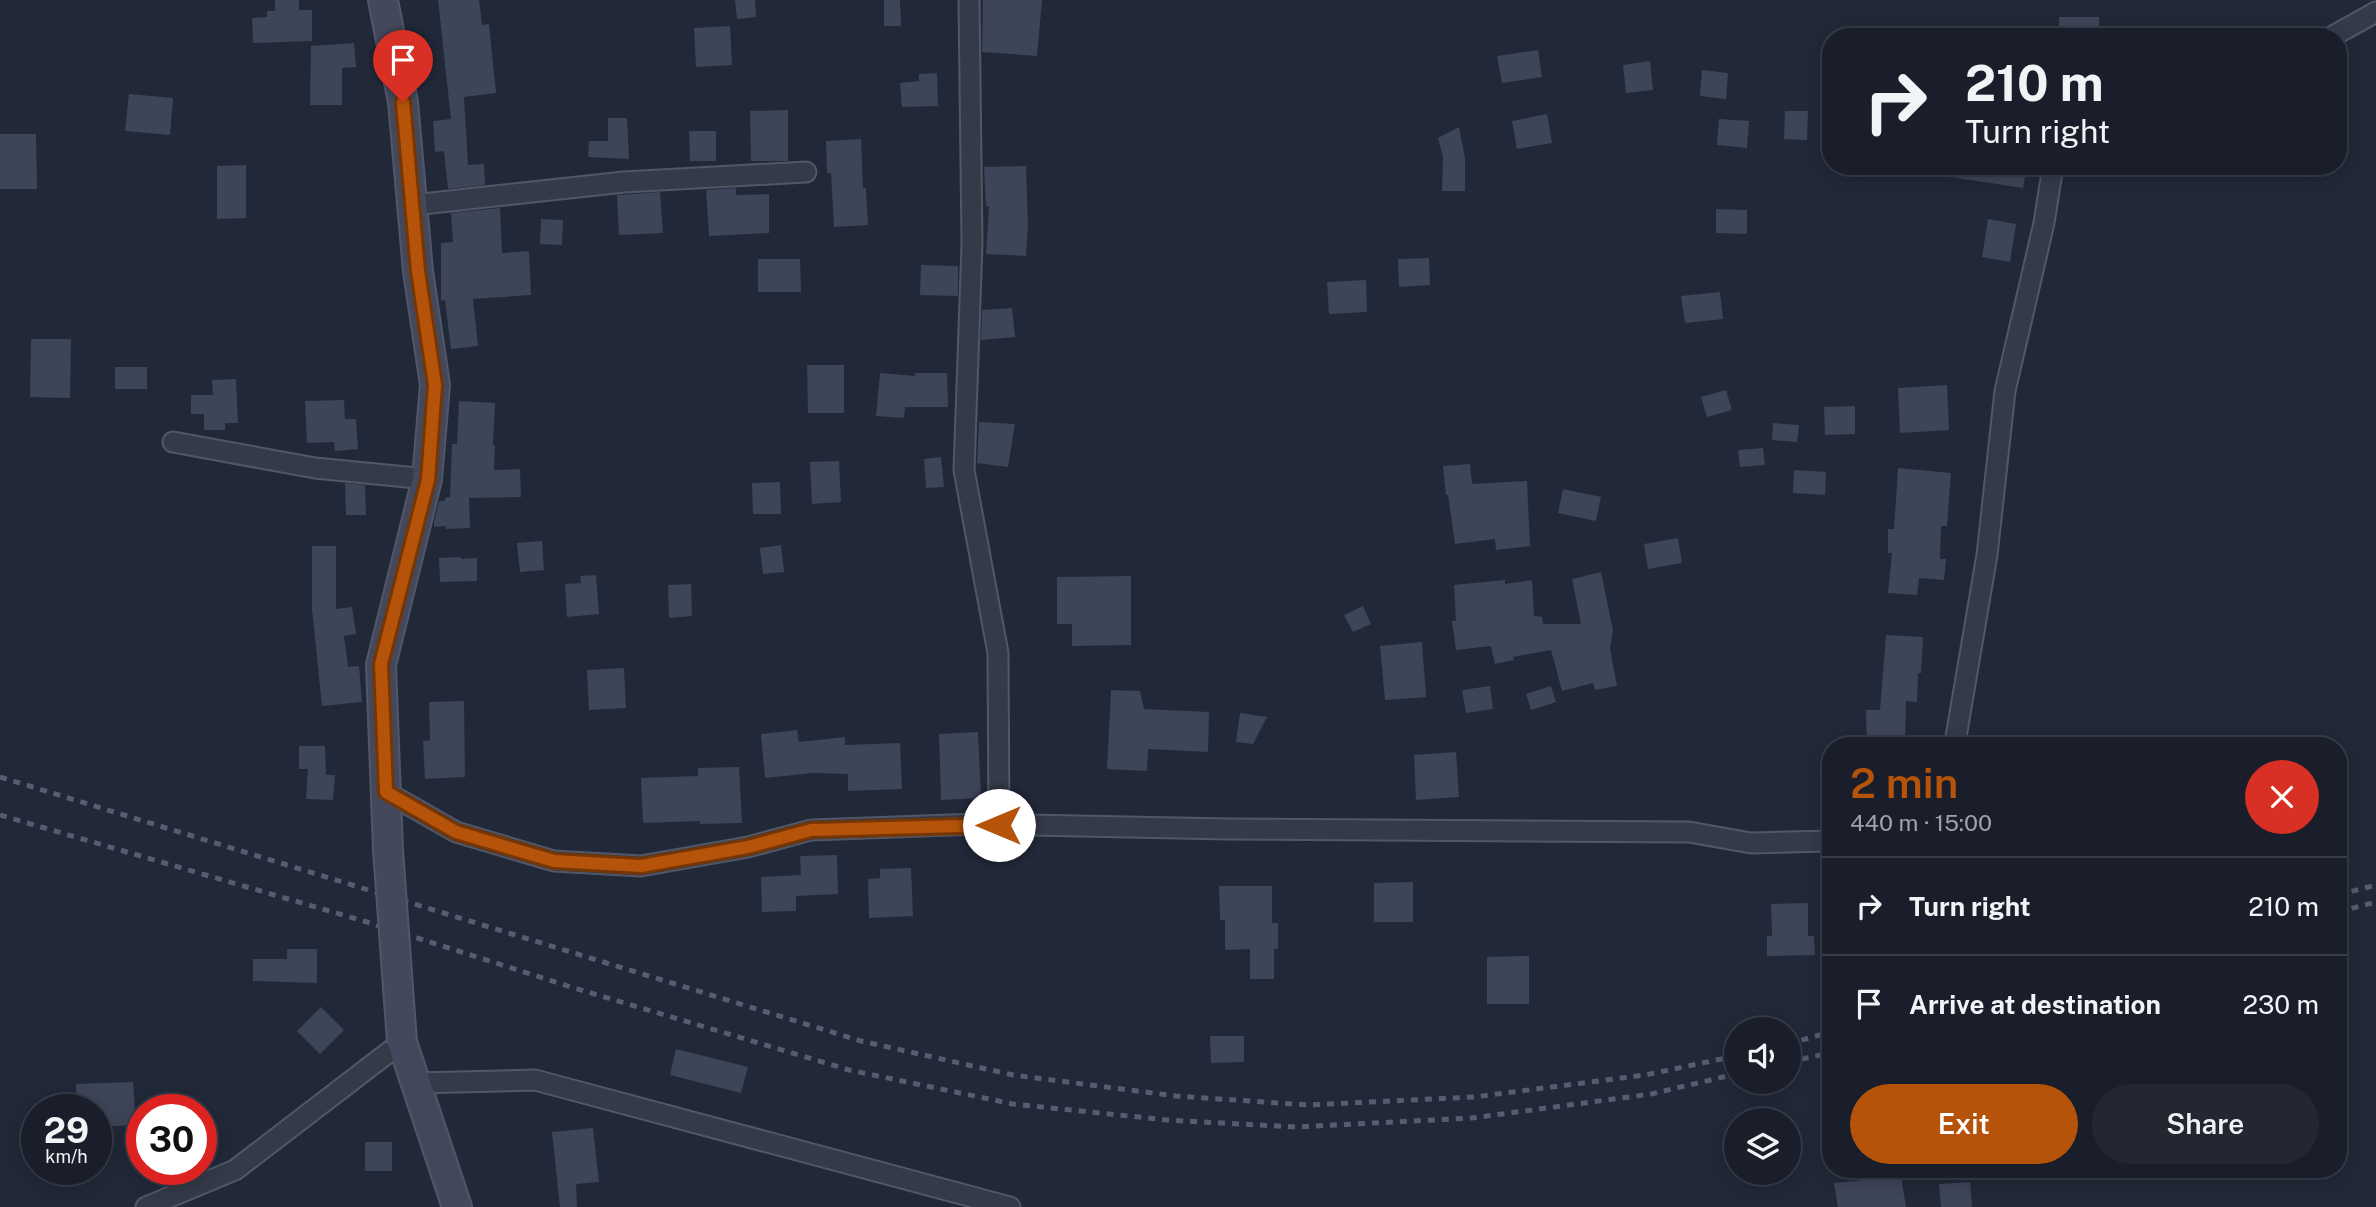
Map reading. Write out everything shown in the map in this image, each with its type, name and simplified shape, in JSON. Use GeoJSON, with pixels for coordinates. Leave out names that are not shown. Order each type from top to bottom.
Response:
{"type":"FeatureCollection","features":[{"type":"Feature","properties":{"kind":"main road"},"geometry":{"type":"LineString","coordinates":[[383,0],[403,102],[418,271],[435,385],[428,480],[381,664],[388,850],[402,1042],[457,1207]]}},
{"type":"Feature","properties":{"kind":"street"},"geometry":{"type":"LineString","coordinates":[[969,0],[972,244],[964,470],[998,653],[999,825]]}},
{"type":"Feature","properties":{"kind":"street"},"geometry":{"type":"LineString","coordinates":[[2347,28],[2376,12]]}},
{"type":"Feature","properties":{"kind":"street"},"geometry":{"type":"LineString","coordinates":[[412,205],[624,182],[806,172]]}},
{"type":"Feature","properties":{"kind":"street"},"geometry":{"type":"LineString","coordinates":[[1956,737],[1987,555],[2005,391],[2044,223],[2052,175]]}},
{"type":"Feature","properties":{"kind":"street"},"geometry":{"type":"LineString","coordinates":[[173,442],[315,468],[428,480]]}},
{"type":"Feature","properties":{"kind":"street"},"geometry":{"type":"LineString","coordinates":[[386,792],[456,832],[554,861],[641,866],[748,847],[811,830],[999,825],[1242,830],[1689,832],[1751,843],[1822,841]]}},
{"type":"Feature","properties":{"kind":"street"},"geometry":{"type":"LineString","coordinates":[[146,1207],[235,1170],[402,1042]]}},
{"type":"Feature","properties":{"kind":"street"},"geometry":{"type":"LineString","coordinates":[[416,1083],[535,1080],[1010,1207]]}},
{"type":"Feature","properties":{"kind":"building"},"geometry":{"type":"Polygon","coordinates":[[[275,0],[299,0],[299,10],[312,10],[312,41],[253,43],[252,18],[267,17],[267,11],[275,11],[275,0]]]}},
{"type":"Feature","properties":{"kind":"building"},"geometry":{"type":"Polygon","coordinates":[[[438,0],[479,0],[482,25],[489,24],[496,93],[464,97],[468,165],[484,164],[485,185],[448,189],[444,151],[435,152],[433,121],[451,119],[438,0]]]}},
{"type":"Feature","properties":{"kind":"building"},"geometry":{"type":"Polygon","coordinates":[[[735,0],[755,0],[756,17],[737,19],[735,0]]]}},
{"type":"Feature","properties":{"kind":"building"},"geometry":{"type":"Polygon","coordinates":[[[884,0],[900,0],[901,26],[884,26],[884,0]]]}},
{"type":"Feature","properties":{"kind":"building"},"geometry":{"type":"Polygon","coordinates":[[[983,0],[1042,0],[1037,56],[982,52],[983,0]]]}},
{"type":"Feature","properties":{"kind":"building"},"geometry":{"type":"Polygon","coordinates":[[[2059,17],[2099,17],[2099,28],[2059,28],[2059,17]]]}},
{"type":"Feature","properties":{"kind":"building"},"geometry":{"type":"Polygon","coordinates":[[[730,26],[732,65],[696,67],[694,28],[730,26]]]}},
{"type":"Feature","properties":{"kind":"building"},"geometry":{"type":"Polygon","coordinates":[[[354,43],[356,67],[342,68],[342,105],[310,105],[311,46],[354,43]]]}},
{"type":"Feature","properties":{"kind":"building"},"geometry":{"type":"Polygon","coordinates":[[[1538,50],[1542,77],[1502,83],[1497,56],[1538,50]]]}},
{"type":"Feature","properties":{"kind":"building"},"geometry":{"type":"Polygon","coordinates":[[[1650,61],[1653,90],[1626,93],[1623,65],[1650,61]]]}},
{"type":"Feature","properties":{"kind":"building"},"geometry":{"type":"Polygon","coordinates":[[[1702,70],[1728,73],[1726,99],[1700,96],[1702,70]]]}},
{"type":"Feature","properties":{"kind":"building"},"geometry":{"type":"Polygon","coordinates":[[[937,73],[938,106],[902,107],[900,83],[919,81],[919,74],[937,73]]]}},
{"type":"Feature","properties":{"kind":"building"},"geometry":{"type":"Polygon","coordinates":[[[129,94],[173,98],[170,135],[125,131],[129,94]]]}},
{"type":"Feature","properties":{"kind":"building"},"geometry":{"type":"Polygon","coordinates":[[[788,110],[788,161],[751,161],[750,111],[788,110]]]}},
{"type":"Feature","properties":{"kind":"building"},"geometry":{"type":"Polygon","coordinates":[[[1785,111],[1808,111],[1807,140],[1784,139],[1785,111]]]}},
{"type":"Feature","properties":{"kind":"building"},"geometry":{"type":"Polygon","coordinates":[[[1547,114],[1552,143],[1517,149],[1512,121],[1547,114]]]}},
{"type":"Feature","properties":{"kind":"building"},"geometry":{"type":"Polygon","coordinates":[[[608,118],[627,118],[629,159],[588,157],[589,141],[608,141],[608,118]]]}},
{"type":"Feature","properties":{"kind":"building"},"geometry":{"type":"Polygon","coordinates":[[[1719,119],[1749,121],[1747,148],[1717,145],[1719,119]]]}},
{"type":"Feature","properties":{"kind":"building"},"geometry":{"type":"Polygon","coordinates":[[[1459,127],[1465,158],[1465,191],[1442,191],[1443,157],[1438,138],[1459,127]]]}},
{"type":"Feature","properties":{"kind":"building"},"geometry":{"type":"Polygon","coordinates":[[[689,131],[716,131],[716,161],[690,161],[689,131]]]}},
{"type":"Feature","properties":{"kind":"building"},"geometry":{"type":"Polygon","coordinates":[[[0,134],[36,134],[37,189],[0,189],[0,134]]]}},
{"type":"Feature","properties":{"kind":"building"},"geometry":{"type":"Polygon","coordinates":[[[861,139],[868,225],[834,227],[826,141],[861,139]]]}},
{"type":"Feature","properties":{"kind":"building"},"geometry":{"type":"Polygon","coordinates":[[[246,165],[246,218],[217,219],[217,166],[246,165]]]}},
{"type":"Feature","properties":{"kind":"building"},"geometry":{"type":"Polygon","coordinates":[[[1026,166],[1026,256],[986,254],[989,206],[986,207],[984,167],[1026,166]]]}},
{"type":"Feature","properties":{"kind":"building"},"geometry":{"type":"Polygon","coordinates":[[[1944,175],[2025,175],[2023,188],[1944,175]]]}},
{"type":"Feature","properties":{"kind":"building"},"geometry":{"type":"Polygon","coordinates":[[[736,188],[736,195],[769,194],[769,233],[709,236],[706,190],[736,188]]]}},
{"type":"Feature","properties":{"kind":"building"},"geometry":{"type":"Polygon","coordinates":[[[660,192],[663,233],[619,235],[617,195],[660,192]]]}},
{"type":"Feature","properties":{"kind":"building"},"geometry":{"type":"Polygon","coordinates":[[[500,208],[502,253],[529,251],[531,295],[473,299],[478,346],[451,349],[445,300],[441,301],[441,243],[453,242],[451,213],[500,208]]]}},
{"type":"Feature","properties":{"kind":"building"},"geometry":{"type":"Polygon","coordinates":[[[1716,209],[1747,210],[1747,234],[1716,233],[1716,209]]]}},
{"type":"Feature","properties":{"kind":"building"},"geometry":{"type":"Polygon","coordinates":[[[541,219],[563,220],[562,245],[540,244],[541,219]]]}},
{"type":"Feature","properties":{"kind":"building"},"geometry":{"type":"Polygon","coordinates":[[[1988,219],[2016,224],[2010,262],[1982,257],[1988,219]]]}},
{"type":"Feature","properties":{"kind":"building"},"geometry":{"type":"Polygon","coordinates":[[[1429,258],[1430,285],[1399,287],[1398,259],[1429,258]]]}},
{"type":"Feature","properties":{"kind":"building"},"geometry":{"type":"Polygon","coordinates":[[[758,259],[800,259],[801,292],[758,292],[758,259]]]}},
{"type":"Feature","properties":{"kind":"building"},"geometry":{"type":"Polygon","coordinates":[[[921,265],[958,266],[958,296],[920,295],[921,265]]]}},
{"type":"Feature","properties":{"kind":"building"},"geometry":{"type":"Polygon","coordinates":[[[1366,280],[1367,312],[1329,314],[1327,282],[1366,280]]]}},
{"type":"Feature","properties":{"kind":"building"},"geometry":{"type":"Polygon","coordinates":[[[1720,292],[1723,319],[1685,323],[1681,296],[1720,292]]]}},
{"type":"Feature","properties":{"kind":"building"},"geometry":{"type":"Polygon","coordinates":[[[1012,308],[1015,337],[981,340],[982,310],[1012,308]]]}},
{"type":"Feature","properties":{"kind":"building"},"geometry":{"type":"Polygon","coordinates":[[[31,339],[71,339],[70,398],[30,397],[31,339]]]}},
{"type":"Feature","properties":{"kind":"building"},"geometry":{"type":"Polygon","coordinates":[[[807,365],[844,365],[844,413],[808,413],[807,365]]]}},
{"type":"Feature","properties":{"kind":"building"},"geometry":{"type":"Polygon","coordinates":[[[115,367],[147,367],[147,389],[115,389],[115,367]]]}},
{"type":"Feature","properties":{"kind":"building"},"geometry":{"type":"Polygon","coordinates":[[[880,373],[915,376],[915,373],[947,373],[948,407],[905,407],[904,418],[876,416],[880,373]]]}},
{"type":"Feature","properties":{"kind":"building"},"geometry":{"type":"Polygon","coordinates":[[[236,379],[238,423],[225,423],[225,430],[204,430],[204,414],[191,414],[191,395],[213,395],[212,380],[236,379]]]}},
{"type":"Feature","properties":{"kind":"building"},"geometry":{"type":"Polygon","coordinates":[[[1947,385],[1949,430],[1900,433],[1898,388],[1947,385]]]}},
{"type":"Feature","properties":{"kind":"building"},"geometry":{"type":"Polygon","coordinates":[[[1726,390],[1732,410],[1707,417],[1701,397],[1726,390]]]}},
{"type":"Feature","properties":{"kind":"building"},"geometry":{"type":"Polygon","coordinates":[[[344,400],[345,419],[356,419],[358,449],[335,451],[334,442],[307,443],[305,401],[344,400]]]}},
{"type":"Feature","properties":{"kind":"building"},"geometry":{"type":"Polygon","coordinates":[[[459,401],[495,403],[494,470],[520,469],[521,497],[469,498],[470,528],[446,529],[446,526],[434,527],[434,522],[439,501],[450,497],[452,444],[457,444],[459,401]]]}},
{"type":"Feature","properties":{"kind":"building"},"geometry":{"type":"Polygon","coordinates":[[[1855,406],[1855,434],[1825,435],[1824,407],[1855,406]]]}},
{"type":"Feature","properties":{"kind":"building"},"geometry":{"type":"Polygon","coordinates":[[[979,422],[1015,424],[1008,467],[977,463],[979,422]]]}},
{"type":"Feature","properties":{"kind":"building"},"geometry":{"type":"Polygon","coordinates":[[[1773,423],[1799,425],[1797,442],[1772,440],[1773,423]]]}},
{"type":"Feature","properties":{"kind":"building"},"geometry":{"type":"Polygon","coordinates":[[[1763,448],[1765,465],[1740,467],[1738,450],[1763,448]]]}},
{"type":"Feature","properties":{"kind":"building"},"geometry":{"type":"Polygon","coordinates":[[[941,457],[944,487],[926,488],[924,459],[941,457]]]}},
{"type":"Feature","properties":{"kind":"building"},"geometry":{"type":"Polygon","coordinates":[[[839,461],[841,502],[812,504],[810,462],[839,461]]]}},
{"type":"Feature","properties":{"kind":"building"},"geometry":{"type":"Polygon","coordinates":[[[1470,464],[1472,484],[1527,481],[1530,546],[1496,550],[1495,539],[1455,544],[1443,466],[1470,464]]]}},
{"type":"Feature","properties":{"kind":"building"},"geometry":{"type":"Polygon","coordinates":[[[1898,468],[1951,473],[1947,526],[1941,526],[1940,559],[1946,559],[1944,580],[1919,578],[1917,595],[1888,593],[1892,553],[1888,553],[1888,529],[1894,529],[1898,468]]]}},
{"type":"Feature","properties":{"kind":"building"},"geometry":{"type":"Polygon","coordinates":[[[1794,470],[1826,472],[1825,495],[1793,493],[1794,470]]]}},
{"type":"Feature","properties":{"kind":"building"},"geometry":{"type":"Polygon","coordinates":[[[780,482],[781,514],[753,514],[752,483],[780,482]]]}},
{"type":"Feature","properties":{"kind":"building"},"geometry":{"type":"Polygon","coordinates":[[[345,483],[365,485],[366,515],[346,515],[345,483]]]}},
{"type":"Feature","properties":{"kind":"building"},"geometry":{"type":"Polygon","coordinates":[[[1563,489],[1601,497],[1596,521],[1558,513],[1563,489]]]}},
{"type":"Feature","properties":{"kind":"building"},"geometry":{"type":"Polygon","coordinates":[[[1678,538],[1682,563],[1648,569],[1644,544],[1678,538]]]}},
{"type":"Feature","properties":{"kind":"building"},"geometry":{"type":"Polygon","coordinates":[[[542,541],[544,570],[520,572],[517,543],[542,541]]]}},
{"type":"Feature","properties":{"kind":"building"},"geometry":{"type":"Polygon","coordinates":[[[781,545],[784,572],[763,574],[760,548],[781,545]]]}},
{"type":"Feature","properties":{"kind":"building"},"geometry":{"type":"Polygon","coordinates":[[[312,546],[336,546],[336,609],[352,607],[356,634],[344,636],[348,667],[359,666],[362,702],[322,706],[312,609],[312,546]]]}},
{"type":"Feature","properties":{"kind":"building"},"geometry":{"type":"Polygon","coordinates":[[[439,558],[477,558],[477,581],[440,582],[439,558]]]}},
{"type":"Feature","properties":{"kind":"building"},"geometry":{"type":"Polygon","coordinates":[[[1601,572],[1613,630],[1610,649],[1617,686],[1595,690],[1593,683],[1562,691],[1551,650],[1513,657],[1514,660],[1495,664],[1491,646],[1456,650],[1452,621],[1456,621],[1454,585],[1505,580],[1505,584],[1532,580],[1534,616],[1542,617],[1543,624],[1581,624],[1572,579],[1601,572]]]}},
{"type":"Feature","properties":{"kind":"building"},"geometry":{"type":"Polygon","coordinates":[[[596,575],[599,614],[567,617],[565,584],[581,583],[580,576],[596,575]]]}},
{"type":"Feature","properties":{"kind":"building"},"geometry":{"type":"Polygon","coordinates":[[[1131,576],[1131,645],[1072,646],[1072,624],[1057,624],[1057,577],[1131,576]]]}},
{"type":"Feature","properties":{"kind":"building"},"geometry":{"type":"Polygon","coordinates":[[[691,584],[692,616],[669,618],[668,585],[691,584]]]}},
{"type":"Feature","properties":{"kind":"building"},"geometry":{"type":"Polygon","coordinates":[[[1363,606],[1371,624],[1353,632],[1344,615],[1363,606]]]}},
{"type":"Feature","properties":{"kind":"building"},"geometry":{"type":"Polygon","coordinates":[[[1886,635],[1923,637],[1917,702],[1906,701],[1905,737],[1867,737],[1866,710],[1880,710],[1886,635]]]}},
{"type":"Feature","properties":{"kind":"building"},"geometry":{"type":"Polygon","coordinates":[[[1422,642],[1426,697],[1385,700],[1380,646],[1422,642]]]}},
{"type":"Feature","properties":{"kind":"building"},"geometry":{"type":"Polygon","coordinates":[[[624,668],[626,708],[589,710],[587,670],[624,668]]]}},
{"type":"Feature","properties":{"kind":"building"},"geometry":{"type":"Polygon","coordinates":[[[1490,686],[1493,709],[1466,713],[1462,690],[1490,686]]]}},
{"type":"Feature","properties":{"kind":"building"},"geometry":{"type":"Polygon","coordinates":[[[1551,686],[1556,702],[1531,710],[1526,694],[1551,686]]]}},
{"type":"Feature","properties":{"kind":"building"},"geometry":{"type":"Polygon","coordinates":[[[1111,690],[1140,691],[1144,709],[1209,712],[1208,752],[1148,749],[1147,771],[1107,769],[1111,690]]]}},
{"type":"Feature","properties":{"kind":"building"},"geometry":{"type":"Polygon","coordinates":[[[464,701],[465,777],[425,779],[423,741],[430,740],[429,702],[464,701]]]}},
{"type":"Feature","properties":{"kind":"building"},"geometry":{"type":"Polygon","coordinates":[[[1240,713],[1267,717],[1253,744],[1236,742],[1240,713]]]}},
{"type":"Feature","properties":{"kind":"building"},"geometry":{"type":"Polygon","coordinates":[[[797,730],[799,742],[845,737],[845,745],[900,743],[902,789],[848,791],[848,774],[813,773],[765,778],[761,734],[797,730]]]}},
{"type":"Feature","properties":{"kind":"building"},"geometry":{"type":"Polygon","coordinates":[[[978,732],[981,798],[941,800],[939,734],[978,732]]]}},
{"type":"Feature","properties":{"kind":"building"},"geometry":{"type":"Polygon","coordinates":[[[299,746],[325,746],[326,775],[335,775],[333,800],[306,799],[308,769],[299,769],[299,746]]]}},
{"type":"Feature","properties":{"kind":"building"},"geometry":{"type":"Polygon","coordinates":[[[1456,752],[1459,797],[1416,800],[1414,755],[1456,752]]]}},
{"type":"Feature","properties":{"kind":"building"},"geometry":{"type":"Polygon","coordinates":[[[739,767],[742,823],[643,823],[641,778],[698,776],[698,768],[739,767]]]}},
{"type":"Feature","properties":{"kind":"building"},"geometry":{"type":"Polygon","coordinates":[[[837,855],[838,894],[796,896],[796,911],[762,912],[761,877],[801,875],[800,856],[837,855]]]}},
{"type":"Feature","properties":{"kind":"building"},"geometry":{"type":"Polygon","coordinates":[[[911,868],[913,916],[869,918],[868,879],[880,878],[880,869],[911,868]]]}},
{"type":"Feature","properties":{"kind":"building"},"geometry":{"type":"Polygon","coordinates":[[[1413,882],[1413,922],[1374,922],[1374,883],[1413,882]]]}},
{"type":"Feature","properties":{"kind":"building"},"geometry":{"type":"Polygon","coordinates":[[[1219,886],[1272,886],[1272,923],[1278,923],[1278,949],[1274,949],[1274,979],[1250,979],[1250,949],[1225,950],[1225,920],[1220,920],[1219,886]]]}},
{"type":"Feature","properties":{"kind":"building"},"geometry":{"type":"Polygon","coordinates":[[[1808,903],[1808,936],[1814,936],[1815,955],[1767,956],[1767,936],[1772,936],[1771,904],[1808,903]]]}},
{"type":"Feature","properties":{"kind":"building"},"geometry":{"type":"Polygon","coordinates":[[[287,949],[317,949],[317,983],[253,981],[253,959],[287,959],[287,949]]]}},
{"type":"Feature","properties":{"kind":"building"},"geometry":{"type":"Polygon","coordinates":[[[1529,956],[1529,1004],[1487,1004],[1487,957],[1529,956]]]}},
{"type":"Feature","properties":{"kind":"building"},"geometry":{"type":"Polygon","coordinates":[[[321,1007],[344,1030],[320,1054],[297,1031],[321,1007]]]}},
{"type":"Feature","properties":{"kind":"building"},"geometry":{"type":"Polygon","coordinates":[[[1210,1036],[1244,1036],[1244,1062],[1211,1063],[1210,1036]]]}},
{"type":"Feature","properties":{"kind":"building"},"geometry":{"type":"Polygon","coordinates":[[[676,1049],[748,1067],[741,1093],[670,1075],[676,1049]]]}},
{"type":"Feature","properties":{"kind":"building"},"geometry":{"type":"Polygon","coordinates":[[[133,1082],[134,1094],[126,1094],[126,1126],[112,1126],[112,1094],[76,1094],[76,1084],[133,1082]]]}},
{"type":"Feature","properties":{"kind":"building"},"geometry":{"type":"Polygon","coordinates":[[[593,1128],[599,1182],[576,1184],[577,1207],[560,1207],[552,1132],[593,1128]]]}},
{"type":"Feature","properties":{"kind":"building"},"geometry":{"type":"Polygon","coordinates":[[[365,1142],[392,1142],[392,1171],[365,1171],[365,1142]]]}},
{"type":"Feature","properties":{"kind":"building"},"geometry":{"type":"Polygon","coordinates":[[[1901,1178],[1906,1207],[1838,1207],[1834,1183],[1901,1178]]]}},
{"type":"Feature","properties":{"kind":"building"},"geometry":{"type":"Polygon","coordinates":[[[1970,1182],[1972,1207],[1941,1207],[1939,1184],[1970,1182]]]}},
{"type":"Feature","properties":{"kind":"railway"},"geometry":{"type":"LineString","coordinates":[[0,777],[861,1041],[1013,1075],[1176,1096],[1308,1105],[1474,1097],[1645,1075],[1724,1059]]}},
{"type":"Feature","properties":{"kind":"railway"},"geometry":{"type":"LineString","coordinates":[[0,815],[367,922],[571,987],[849,1070],[1013,1104],[1167,1120],[1295,1127],[1472,1118],[1651,1094],[1724,1077]]}},
{"type":"Feature","properties":{"kind":"railway"},"geometry":{"type":"LineString","coordinates":[[2347,893],[2376,885]]}},
{"type":"Feature","properties":{"kind":"railway"},"geometry":{"type":"LineString","coordinates":[[2347,910],[2376,902]]}},
{"type":"Feature","properties":{"kind":"railway"},"geometry":{"type":"LineString","coordinates":[[1801,1040],[1822,1034]]}},
{"type":"Feature","properties":{"kind":"railway"},"geometry":{"type":"LineString","coordinates":[[1801,1059],[1822,1055]]}},
{"type":"Feature","properties":{"kind":"route"},"geometry":{"type":"LineString","coordinates":[[403,102],[418,271],[435,385],[428,480],[381,664],[386,792],[456,832],[554,861],[641,866],[748,847],[811,830],[999,825]]}}]}
